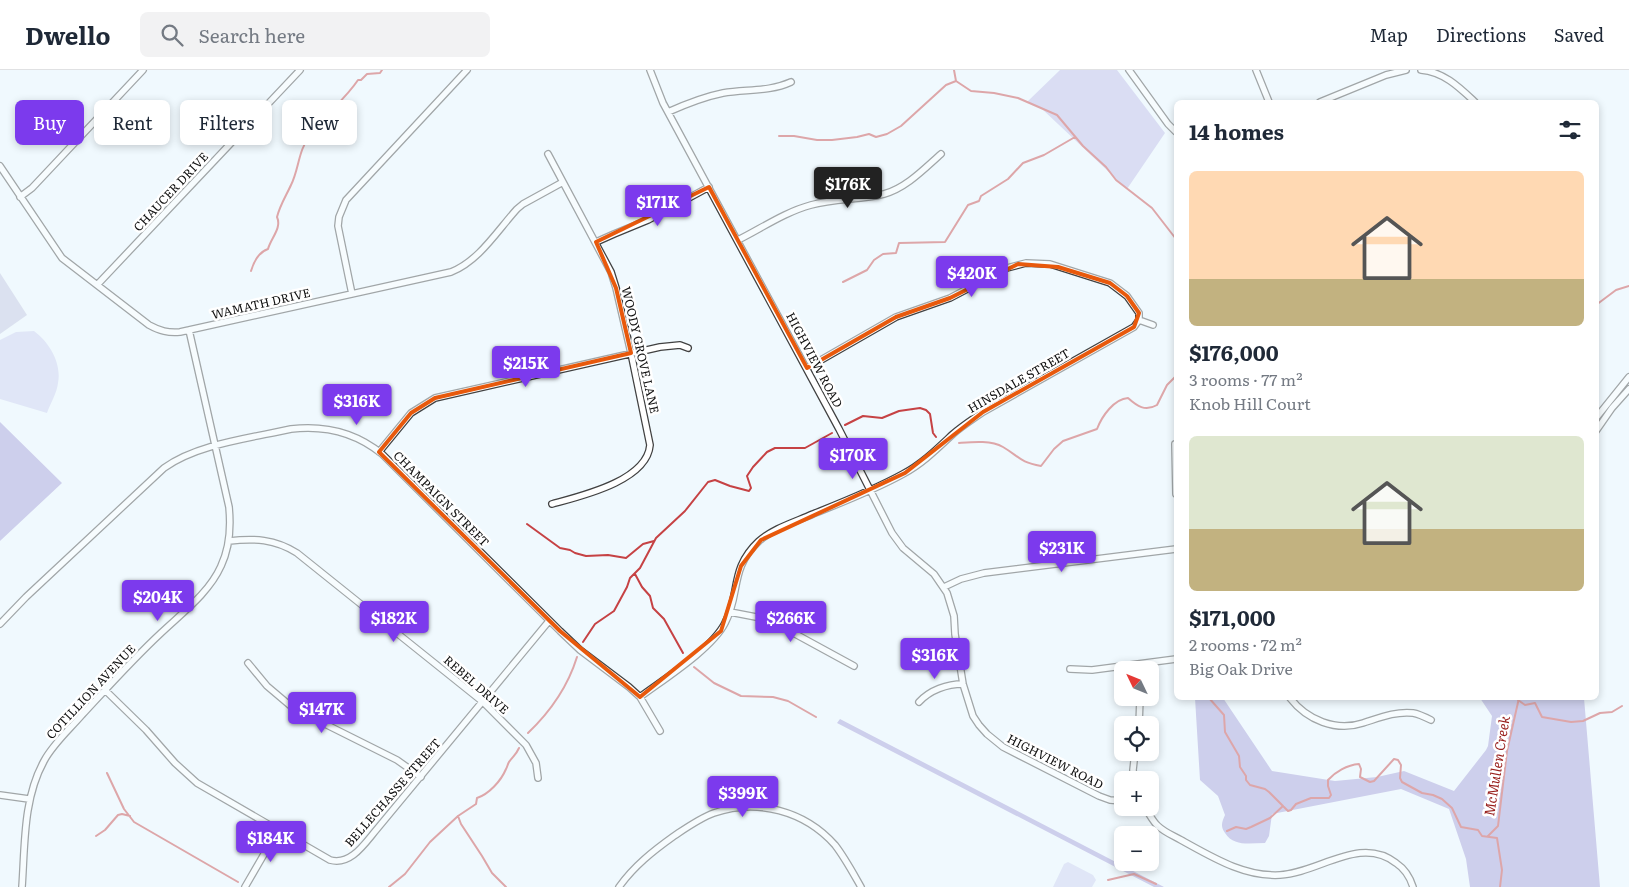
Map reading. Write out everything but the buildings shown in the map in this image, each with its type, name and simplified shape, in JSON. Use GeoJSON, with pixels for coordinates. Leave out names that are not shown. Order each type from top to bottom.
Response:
{"type":"FeatureCollection","features":[{"type":"Feature","properties":{"kind":"street"},"geometry":{"type":"LineString","coordinates":[[20,197],[32,188],[143,70]]}},
{"type":"Feature","properties":{"kind":"street","name":"CHAUCER DRIVE"},"geometry":{"type":"LineString","coordinates":[[97,285],[300,70]]}},
{"type":"Feature","properties":{"kind":"street"},"geometry":{"type":"LineString","coordinates":[[352,294],[338,226],[346,200],[467,70]]}},
{"type":"Feature","properties":{"kind":"street","name":"HIGHVIEW ROAD"},"geometry":{"type":"LineString","coordinates":[[650,70],[656,88],[668,112],[899,544],[913,558],[934,574],[944,587],[950,599],[954,616],[963,684],[973,716],[979,726],[994,741],[1013,753],[1099,796],[1114,800]]}},
{"type":"Feature","properties":{"kind":"street"},"geometry":{"type":"LineString","coordinates":[[1128,70],[1174,130]]}},
{"type":"Feature","properties":{"kind":"street"},"geometry":{"type":"LineString","coordinates":[[1256,70],[1268,100]]}},
{"type":"Feature","properties":{"kind":"street"},"geometry":{"type":"LineString","coordinates":[[1325,100],[1386,75],[1406,70]]}},
{"type":"Feature","properties":{"kind":"street"},"geometry":{"type":"LineString","coordinates":[[1421,70],[1437,74],[1452,82],[1473,100]]}},
{"type":"Feature","properties":{"kind":"street"},"geometry":{"type":"LineString","coordinates":[[668,112],[713,95],[768,89],[791,82]]}},
{"type":"Feature","properties":{"kind":"street","name":"WOODY GROVE LANE"},"geometry":{"type":"LineString","coordinates":[[548,154],[608,265],[616,288],[650,441],[650,449],[643,464],[610,485],[585,495],[552,504]]}},
{"type":"Feature","properties":{"kind":"street"},"geometry":{"type":"LineString","coordinates":[[738,240],[777,219],[810,205],[869,197],[891,191],[912,179],[941,154]]}},
{"type":"Feature","properties":{"kind":"street","name":"WAMATH DRIVE"},"geometry":{"type":"LineString","coordinates":[[0,166],[62,258],[157,330],[171,333],[451,272],[472,260],[516,209],[564,182]]}},
{"type":"Feature","properties":{"kind":"street"},"geometry":{"type":"LineString","coordinates":[[596,242],[648,220],[709,187]]}},
{"type":"Feature","properties":{"kind":"street"},"geometry":{"type":"LineString","coordinates":[[806,368],[896,317],[950,298],[1007,268],[1026,263],[1050,264],[1110,283],[1127,296],[1139,313],[1139,320],[1153,325]]}},
{"type":"Feature","properties":{"kind":"street","name":"HINSDALE STREET"},"geometry":{"type":"LineString","coordinates":[[640,697],[714,640],[721,631],[730,612],[741,566],[761,540],[779,528],[870,490],[905,473],[983,412],[1134,326],[1139,320]]}},
{"type":"Feature","properties":{"kind":"street","name":"COTILLION AVENUE"},"geometry":{"type":"LineString","coordinates":[[22,887],[30,799],[36,778],[47,756],[148,644],[208,588],[222,565],[229,541],[229,507],[189,330]]}},
{"type":"Feature","properties":{"kind":"street"},"geometry":{"type":"LineString","coordinates":[[379,452],[411,413],[434,398],[631,353],[673,345],[688,348]]}},
{"type":"Feature","properties":{"kind":"street"},"geometry":{"type":"LineString","coordinates":[[1599,414],[1629,377]]}},
{"type":"Feature","properties":{"kind":"street"},"geometry":{"type":"LineString","coordinates":[[1599,427],[1629,389]]}},
{"type":"Feature","properties":{"kind":"street","name":"CHAMPAIGN STREET"},"geometry":{"type":"LineString","coordinates":[[0,624],[26,597],[164,468],[190,453],[215,446],[291,429],[319,427],[351,434],[379,452],[549,621],[580,650],[640,697],[660,731]]}},
{"type":"Feature","properties":{"kind":"street","name":"REBEL DRIVE"},"geometry":{"type":"LineString","coordinates":[[229,541],[264,539],[281,544],[292,550],[483,702],[526,745],[536,763],[538,778]]}},
{"type":"Feature","properties":{"kind":"street"},"geometry":{"type":"LineString","coordinates":[[944,587],[961,579],[984,573],[1174,549]]}},
{"type":"Feature","properties":{"kind":"street"},"geometry":{"type":"LineString","coordinates":[[730,612],[756,617],[777,624],[854,666]]}},
{"type":"Feature","properties":{"kind":"street","name":"BELLECHASSE STREET"},"geometry":{"type":"LineString","coordinates":[[105,690],[138,721],[187,775],[204,787],[330,860],[340,862],[351,857],[377,829],[549,621]]}},
{"type":"Feature","properties":{"kind":"street"},"geometry":{"type":"LineString","coordinates":[[1159,662],[1174,659]]}},
{"type":"Feature","properties":{"kind":"street"},"geometry":{"type":"LineString","coordinates":[[248,663],[272,691],[293,708],[397,760],[421,776]]}},
{"type":"Feature","properties":{"kind":"street"},"geometry":{"type":"LineString","coordinates":[[1070,669],[1114,669]]}},
{"type":"Feature","properties":{"kind":"street"},"geometry":{"type":"LineString","coordinates":[[919,702],[934,691],[963,684]]}},
{"type":"Feature","properties":{"kind":"street"},"geometry":{"type":"LineString","coordinates":[[1292,700],[1306,714],[1334,726],[1362,724],[1378,717],[1398,713],[1414,713],[1431,720]]}},
{"type":"Feature","properties":{"kind":"street"},"geometry":{"type":"LineString","coordinates":[[0,795],[30,799]]}},
{"type":"Feature","properties":{"kind":"street"},"geometry":{"type":"LineString","coordinates":[[618,887],[649,855],[706,816],[726,809],[759,807],[781,810],[794,815],[823,834],[839,851],[861,887]]}},
{"type":"Feature","properties":{"kind":"street"},"geometry":{"type":"LineString","coordinates":[[1151,816],[1158,826],[1211,857],[1244,871],[1266,876],[1292,874],[1359,852],[1370,852],[1388,856],[1403,868],[1410,878],[1413,887]]}},
{"type":"Feature","properties":{"kind":"street"},"geometry":{"type":"LineString","coordinates":[[245,887],[278,830]]}},
{"type":"Feature","properties":{"kind":"highlighted area"},"geometry":{"type":"Polygon","coordinates":[[[709,187],[807,368],[896,317],[950,298],[1018,264],[1058,267],[1110,283],[1127,296],[1139,313],[1134,327],[983,412],[905,473],[761,540],[741,566],[721,631],[640,697],[560,631],[379,452],[411,413],[435,398],[631,353],[616,288],[596,242],[709,187]]]}},
{"type":"Feature","properties":{"kind":"shaded area"},"geometry":{"type":"Polygon","coordinates":[[[1060,70],[1117,70],[1165,133],[1127,189],[1041,108],[1027,102],[1060,70]]]}},
{"type":"Feature","properties":{"kind":"shaded area"},"geometry":{"type":"Polygon","coordinates":[[[0,273],[27,315],[0,334],[0,273]]]}},
{"type":"Feature","properties":{"kind":"shaded area"},"geometry":{"type":"Polygon","coordinates":[[[34,331],[49,347],[58,368],[57,387],[47,413],[0,399],[0,340],[16,332],[34,331]]]}},
{"type":"Feature","properties":{"kind":"shaded area"},"geometry":{"type":"Polygon","coordinates":[[[0,422],[62,483],[0,541],[0,422]]]}},
{"type":"Feature","properties":{"kind":"shaded area"},"geometry":{"type":"Polygon","coordinates":[[[1195,700],[1224,700],[1272,771],[1335,781],[1377,777],[1404,771],[1454,791],[1488,746],[1492,716],[1481,700],[1584,700],[1600,887],[1470,887],[1466,859],[1449,809],[1401,789],[1272,814],[1269,836],[1265,843],[1238,842],[1229,837],[1222,828],[1225,815],[1218,796],[1200,780],[1195,700]]]}},
{"type":"Feature","properties":{"kind":"shaded area"},"geometry":{"type":"Polygon","coordinates":[[[840,719],[1114,861],[1114,866],[837,723],[840,719]]]}},
{"type":"Feature","properties":{"kind":"shaded area"},"geometry":{"type":"Polygon","coordinates":[[[1068,862],[1093,875],[1096,880],[1092,887],[1053,887],[1064,864],[1068,862]]]}},
{"type":"Feature","properties":{"kind":"shaded area"},"geometry":{"type":"Polygon","coordinates":[[[1123,871],[1133,871],[1164,887],[1154,887],[1123,871]]]}},
{"type":"Feature","properties":{"kind":"waterway"},"geometry":{"type":"LineString","coordinates":[[251,271],[257,257],[268,249],[276,233],[278,213],[294,179],[306,141],[321,121],[347,95],[358,80],[361,80],[367,74],[380,73],[382,70]]}},
{"type":"Feature","properties":{"kind":"waterway","name":"McMullen Creek"},"geometry":{"type":"LineString","coordinates":[[954,70],[956,81],[971,91],[1018,98],[1057,115],[1083,146],[1106,167],[1116,180],[1152,208],[1174,236]]}},
{"type":"Feature","properties":{"kind":"waterway"},"geometry":{"type":"LineString","coordinates":[[779,136],[832,140],[869,134],[876,137],[887,134],[901,126],[946,85],[956,81]]}},
{"type":"Feature","properties":{"kind":"waterway"},"geometry":{"type":"LineString","coordinates":[[843,282],[867,270],[874,260],[883,254],[896,253],[899,243],[945,242],[968,205],[979,201],[981,196],[1008,179],[1023,163],[1044,155],[1075,137]]}},
{"type":"Feature","properties":{"kind":"waterway"},"geometry":{"type":"LineString","coordinates":[[1599,303],[1616,290],[1629,286]]}},
{"type":"Feature","properties":{"kind":"waterway"},"geometry":{"type":"LineString","coordinates":[[959,443],[993,443],[1003,447],[1024,461],[1041,466],[1063,441],[1097,429],[1105,414],[1118,401],[1128,398],[1145,408],[1157,405],[1167,385],[1174,378]]}},
{"type":"Feature","properties":{"kind":"waterway"},"geometry":{"type":"LineString","coordinates":[[845,425],[863,416],[882,418],[899,411],[920,408],[930,414],[933,433],[936,437]]}},
{"type":"Feature","properties":{"kind":"waterway"},"geometry":{"type":"LineString","coordinates":[[583,642],[595,624],[614,611],[630,578],[640,568],[656,538],[685,511],[708,482],[715,480],[749,491],[751,488],[747,476],[767,452],[775,448],[805,448],[832,433]]}},
{"type":"Feature","properties":{"kind":"waterway"},"geometry":{"type":"LineString","coordinates":[[527,524],[560,548],[586,556],[608,555],[626,558],[643,544],[654,541]]}},
{"type":"Feature","properties":{"kind":"waterway"},"geometry":{"type":"LineString","coordinates":[[635,574],[642,587],[650,596],[653,608],[664,619],[683,653]]}},
{"type":"Feature","properties":{"kind":"waterway"},"geometry":{"type":"LineString","coordinates":[[528,733],[557,698],[569,678],[577,657]]}},
{"type":"Feature","properties":{"kind":"waterway"},"geometry":{"type":"LineString","coordinates":[[694,667],[714,683],[741,696],[773,697],[788,701],[816,717]]}},
{"type":"Feature","properties":{"kind":"waterway"},"geometry":{"type":"LineString","coordinates":[[1211,700],[1224,715],[1225,732],[1239,756],[1240,767],[1246,776],[1246,780],[1250,785],[1265,789],[1288,811],[1296,804],[1311,798],[1329,798],[1331,795],[1328,780],[1346,767],[1359,764],[1361,769],[1360,777],[1370,782],[1374,781],[1394,759],[1398,760],[1401,765],[1400,778],[1402,782],[1422,793],[1442,799],[1452,808],[1461,827],[1478,830],[1482,836],[1497,838],[1502,870],[1500,887]]}},
{"type":"Feature","properties":{"kind":"waterway"},"geometry":{"type":"LineString","coordinates":[[1518,700],[1525,705],[1535,703],[1542,717],[1571,722],[1583,721],[1600,713],[1612,712],[1622,706]]}},
{"type":"Feature","properties":{"kind":"waterway","name":"McMullen Creek"},"geometry":{"type":"LineString","coordinates":[[1488,836],[1498,826],[1507,751],[1519,700]]}},
{"type":"Feature","properties":{"kind":"waterway"},"geometry":{"type":"LineString","coordinates":[[389,887],[405,874],[430,842],[458,816],[476,804],[477,798],[494,786],[519,748]]}},
{"type":"Feature","properties":{"kind":"waterway"},"geometry":{"type":"LineString","coordinates":[[107,773],[124,809],[134,822],[238,882]]}},
{"type":"Feature","properties":{"kind":"waterway"},"geometry":{"type":"LineString","coordinates":[[1227,831],[1236,827],[1246,829],[1251,827],[1270,818],[1283,806]]}},
{"type":"Feature","properties":{"kind":"waterway"},"geometry":{"type":"LineString","coordinates":[[96,836],[105,830],[118,815],[130,816]]}},
{"type":"Feature","properties":{"kind":"waterway"},"geometry":{"type":"LineString","coordinates":[[458,816],[461,824],[492,873],[506,887]]}},
{"type":"Feature","properties":{"kind":"waterway"},"geometry":{"type":"LineString","coordinates":[[1108,880],[1134,874],[1156,884]]}}]}
